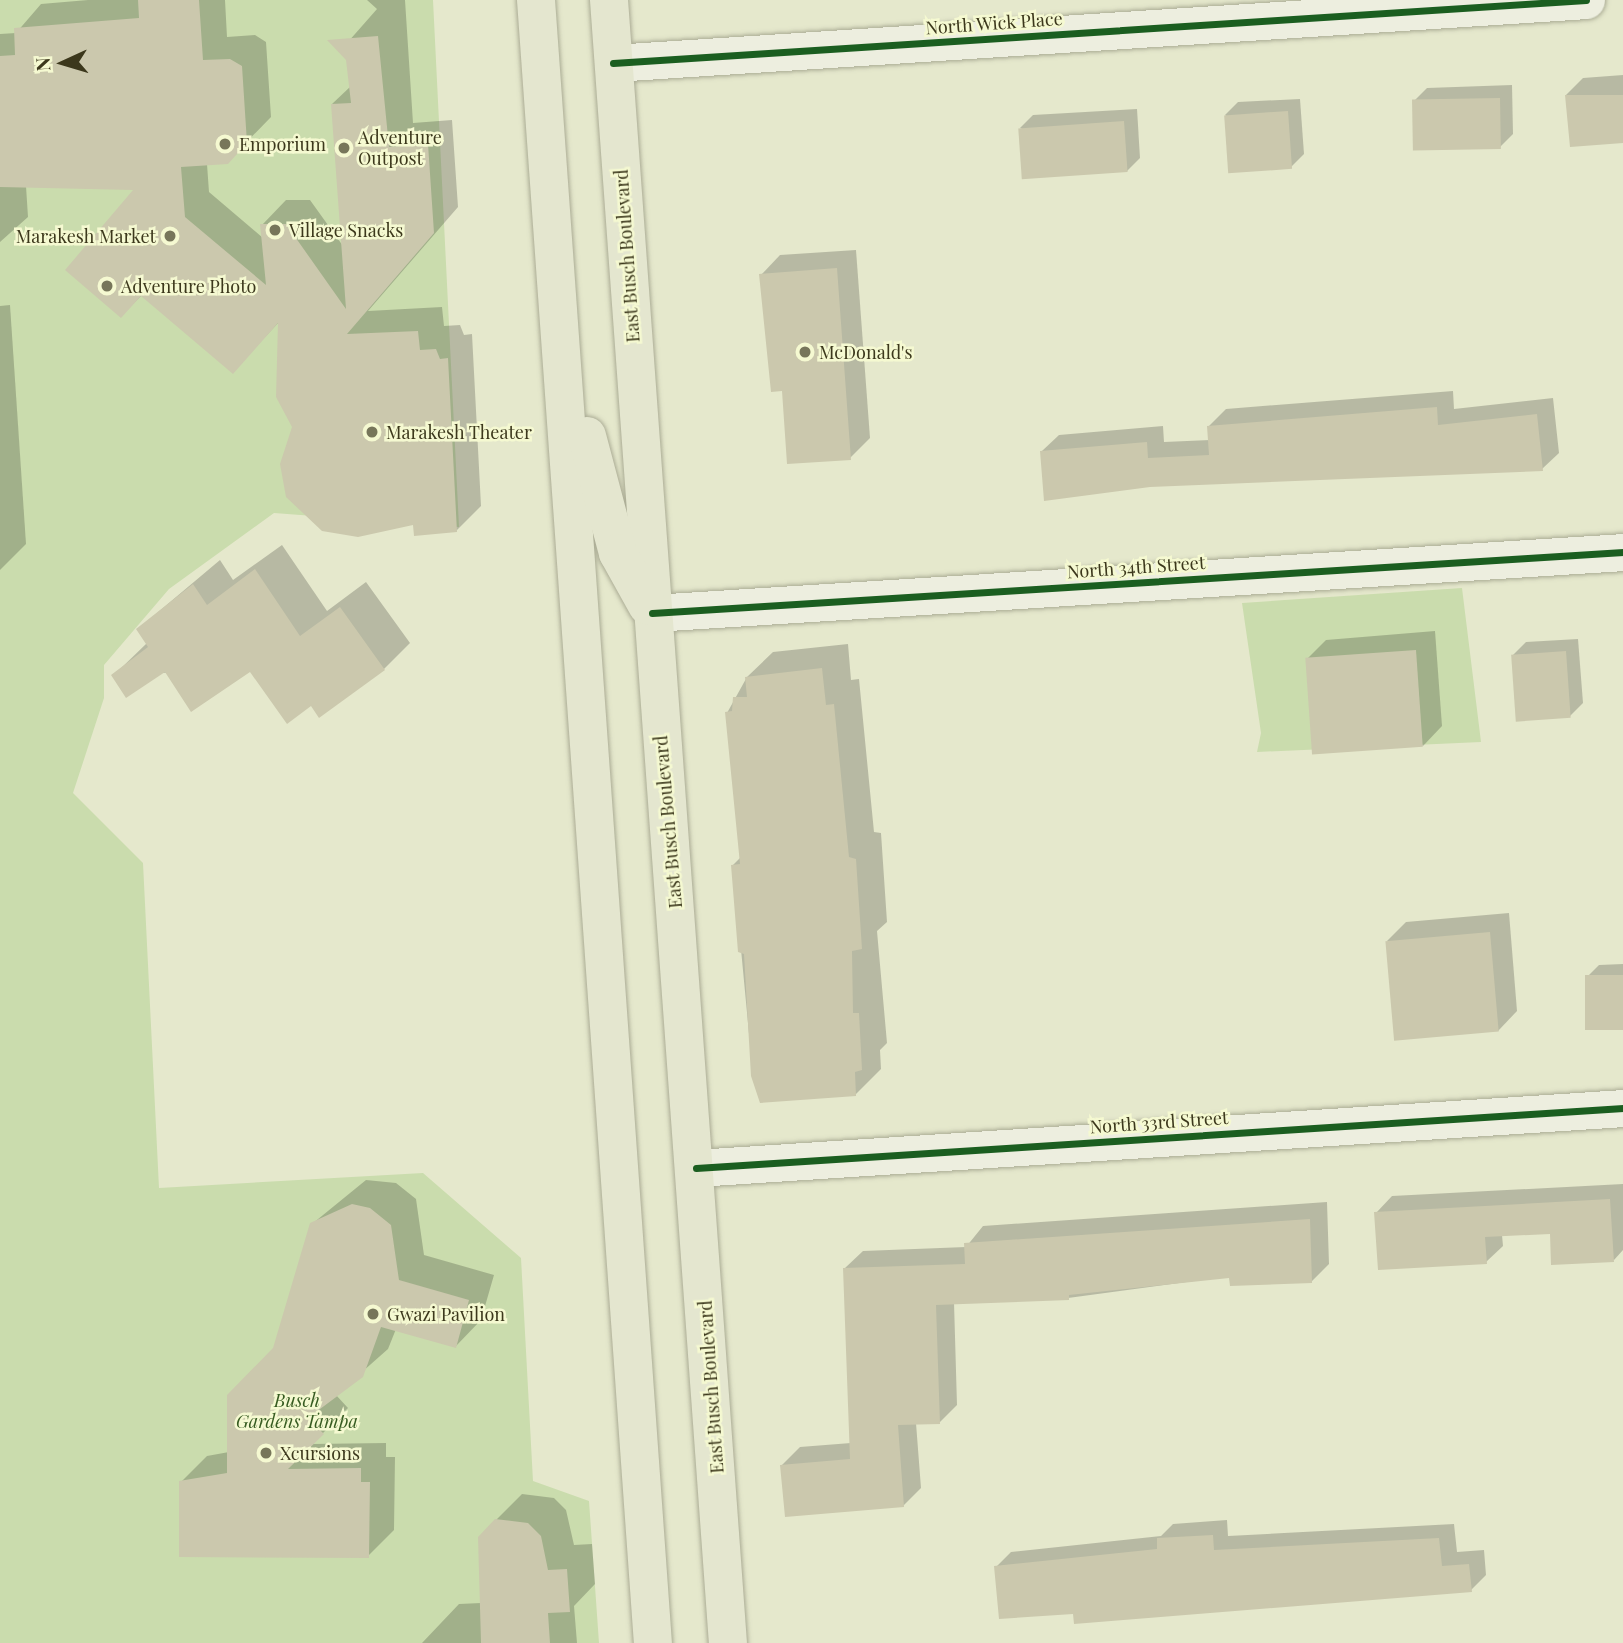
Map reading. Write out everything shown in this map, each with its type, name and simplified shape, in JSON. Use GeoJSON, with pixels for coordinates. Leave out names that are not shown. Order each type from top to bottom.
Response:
{"type":"FeatureCollection","features":[{"type":"Feature","properties":{"kind":"main road"},"geometry":{"type":"LineString","coordinates":[[536,0],[653,1643]]}},
{"type":"Feature","properties":{"kind":"main road","name":"East Busch Boulevard"},"geometry":{"type":"LineString","coordinates":[[609,0],[729,1643]]}},
{"type":"Feature","properties":{"kind":"main road"},"geometry":{"type":"LineString","coordinates":[[552,237],[596,486],[618,553],[652,613]]}},
{"type":"Feature","properties":{"kind":"main road"},"geometry":{"type":"LineString","coordinates":[[629,1316],[679,1643]]}},
{"type":"Feature","properties":{"kind":"street","name":"North Wick Place"},"geometry":{"type":"LineString","coordinates":[[613,63],[1586,0]]}},
{"type":"Feature","properties":{"kind":"street","name":"North 34th Street"},"geometry":{"type":"LineString","coordinates":[[652,613],[1623,552]]}},
{"type":"Feature","properties":{"kind":"street","name":"North 33rd Street"},"geometry":{"type":"LineString","coordinates":[[696,1168],[1623,1108]]}},
{"type":"Feature","properties":{"kind":"green space","name":"Busch Gardens Tampa"},"geometry":{"type":"Polygon","coordinates":[[[0,0],[433,0],[459,527],[274,513],[169,589],[104,665],[104,698],[73,793],[143,863],[159,1188],[423,1173],[521,1258],[533,1481],[589,1501],[599,1643],[0,1643],[0,0]]]}},
{"type":"Feature","properties":{"kind":"green space"},"geometry":{"type":"Polygon","coordinates":[[[1462,588],[1481,742],[1257,752],[1261,733],[1242,603],[1462,588]]]}},
{"type":"Feature","properties":{"kind":"building"},"geometry":{"type":"Polygon","coordinates":[[[138,0],[199,0],[203,60],[230,59],[242,66],[247,143],[228,164],[181,167],[185,217],[266,285],[260,224],[286,224],[346,309],[331,104],[351,103],[346,60],[327,40],[378,36],[389,147],[428,144],[434,233],[347,334],[418,331],[420,350],[436,349],[440,359],[448,358],[457,532],[414,536],[413,525],[358,537],[322,531],[286,497],[280,464],[292,427],[276,397],[278,323],[233,374],[141,296],[121,318],[65,270],[133,190],[0,187],[0,56],[15,55],[14,28],[139,18],[138,0]]]}},
{"type":"Feature","properties":{"kind":"building"},"geometry":{"type":"Polygon","coordinates":[[[1565,95],[1623,95],[1623,143],[1570,147],[1565,95]]]}},
{"type":"Feature","properties":{"kind":"building"},"geometry":{"type":"Polygon","coordinates":[[[1500,98],[1501,149],[1413,151],[1412,100],[1500,98]]]}},
{"type":"Feature","properties":{"kind":"building"},"geometry":{"type":"Polygon","coordinates":[[[1288,111],[1292,169],[1228,173],[1224,115],[1288,111]]]}},
{"type":"Feature","properties":{"kind":"building"},"geometry":{"type":"Polygon","coordinates":[[[1124,121],[1128,172],[1022,179],[1018,128],[1124,121]]]}},
{"type":"Feature","properties":{"kind":"building"},"geometry":{"type":"Polygon","coordinates":[[[837,268],[851,460],[787,464],[782,391],[771,392],[759,274],[837,268]]]}},
{"type":"Feature","properties":{"kind":"building"},"geometry":{"type":"Polygon","coordinates":[[[1437,407],[1438,425],[1537,414],[1543,471],[1150,487],[1044,501],[1040,451],[1147,442],[1148,458],[1209,455],[1207,426],[1437,407]]]}},
{"type":"Feature","properties":{"kind":"building"},"geometry":{"type":"Polygon","coordinates":[[[255,569],[300,636],[340,607],[385,670],[319,718],[311,706],[287,724],[250,672],[191,712],[165,672],[126,698],[111,675],[148,647],[136,629],[193,584],[207,605],[255,569]]]}},
{"type":"Feature","properties":{"kind":"building"},"geometry":{"type":"Polygon","coordinates":[[[1416,650],[1423,747],[1312,755],[1305,658],[1416,650]]]}},
{"type":"Feature","properties":{"kind":"building"},"geometry":{"type":"Polygon","coordinates":[[[1566,651],[1571,718],[1516,722],[1511,655],[1566,651]]]}},
{"type":"Feature","properties":{"kind":"building"},"geometry":{"type":"Polygon","coordinates":[[[822,668],[826,705],[834,704],[849,857],[856,859],[862,949],[852,951],[853,1013],[859,1013],[862,1070],[855,1072],[856,1096],[760,1103],[751,1076],[744,954],[738,952],[731,865],[740,864],[725,712],[732,711],[733,697],[747,697],[745,677],[822,668]]]}},
{"type":"Feature","properties":{"kind":"building"},"geometry":{"type":"Polygon","coordinates":[[[1490,932],[1499,1032],[1394,1041],[1385,941],[1490,932]]]}},
{"type":"Feature","properties":{"kind":"building"},"geometry":{"type":"Polygon","coordinates":[[[1585,975],[1623,975],[1623,1030],[1585,1030],[1585,975]]]}},
{"type":"Feature","properties":{"kind":"building"},"geometry":{"type":"Polygon","coordinates":[[[1610,1199],[1614,1262],[1551,1265],[1550,1234],[1485,1237],[1487,1264],[1378,1270],[1374,1212],[1610,1199]]]}},
{"type":"Feature","properties":{"kind":"building"},"geometry":{"type":"Polygon","coordinates":[[[352,1204],[370,1208],[391,1225],[399,1280],[469,1300],[456,1348],[381,1327],[363,1377],[308,1418],[324,1434],[288,1469],[361,1468],[361,1482],[370,1482],[369,1558],[179,1557],[179,1481],[227,1473],[227,1395],[273,1348],[310,1223],[352,1204]]]}},
{"type":"Feature","properties":{"kind":"building"},"geometry":{"type":"Polygon","coordinates":[[[1310,1219],[1312,1283],[1230,1286],[1229,1278],[1069,1295],[1069,1300],[936,1305],[940,1424],[898,1425],[904,1507],[785,1517],[780,1465],[850,1459],[843,1268],[965,1264],[964,1243],[1310,1219]]]}},
{"type":"Feature","properties":{"kind":"building"},"geometry":{"type":"Polygon","coordinates":[[[495,1519],[528,1523],[541,1536],[548,1570],[567,1569],[570,1612],[548,1613],[550,1643],[481,1643],[478,1537],[495,1519]]]}},
{"type":"Feature","properties":{"kind":"building"},"geometry":{"type":"Polygon","coordinates":[[[1213,1535],[1214,1550],[1439,1538],[1442,1566],[1469,1564],[1472,1592],[1074,1624],[1073,1614],[999,1619],[994,1566],[1157,1549],[1157,1538],[1213,1535]]]}},
{"type":"Feature","properties":{"kind":"cycle path"},"geometry":{"type":"LineString","coordinates":[[613,63],[1586,0]]}},
{"type":"Feature","properties":{"kind":"cycle path"},"geometry":{"type":"LineString","coordinates":[[652,613],[1623,552]]}},
{"type":"Feature","properties":{"kind":"cycle path"},"geometry":{"type":"LineString","coordinates":[[696,1168],[1623,1108]]}},
{"type":"Feature","properties":{"kind":"place","name":"Emporium"},"geometry":{"type":"Point","coordinates":[225,144]}},
{"type":"Feature","properties":{"kind":"place","name":"Adventure Outpost"},"geometry":{"type":"Point","coordinates":[344,148]}},
{"type":"Feature","properties":{"kind":"place","name":"Village Snacks"},"geometry":{"type":"Point","coordinates":[275,230]}},
{"type":"Feature","properties":{"kind":"place","name":"Marakesh Market"},"geometry":{"type":"Point","coordinates":[170,236]}},
{"type":"Feature","properties":{"kind":"place","name":"Adventure Photo"},"geometry":{"type":"Point","coordinates":[107,286]}},
{"type":"Feature","properties":{"kind":"place","name":"McDonald's"},"geometry":{"type":"Point","coordinates":[805,352]}},
{"type":"Feature","properties":{"kind":"place","name":"Marakesh Theater"},"geometry":{"type":"Point","coordinates":[372,432]}},
{"type":"Feature","properties":{"kind":"place","name":"Gwazi Pavilion"},"geometry":{"type":"Point","coordinates":[373,1314]}},
{"type":"Feature","properties":{"kind":"place","name":"Xcursions"},"geometry":{"type":"Point","coordinates":[266,1453]}}]}
